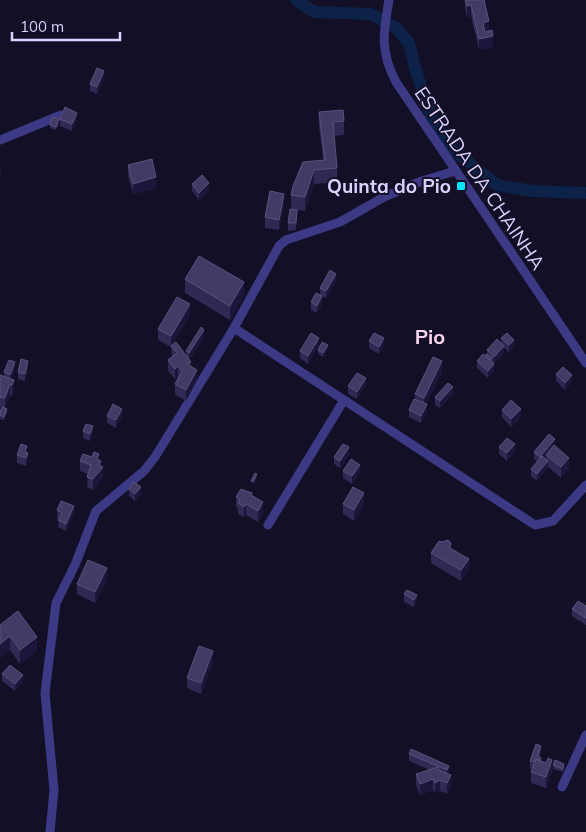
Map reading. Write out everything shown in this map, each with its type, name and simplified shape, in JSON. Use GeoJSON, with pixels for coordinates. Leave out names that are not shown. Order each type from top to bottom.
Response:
{"type":"FeatureCollection","features":[{"type":"Feature","properties":{"kind":"street","name":"ESTRADA DA CHAINHA"},"geometry":{"type":"LineString","coordinates":[[389,0],[383,39],[387,66],[408,102],[586,362]]}},
{"type":"Feature","properties":{"kind":"street"},"geometry":{"type":"LineString","coordinates":[[0,140],[61,115]]}},
{"type":"Feature","properties":{"kind":"street"},"geometry":{"type":"LineString","coordinates":[[50,832],[54,790],[53,762],[45,693],[56,603],[75,565],[96,511],[144,471],[155,457],[234,328],[279,246],[286,240],[340,222],[384,197],[422,181],[455,171]]}},
{"type":"Feature","properties":{"kind":"street"},"geometry":{"type":"LineString","coordinates":[[234,328],[535,525],[553,521],[586,485]]}},
{"type":"Feature","properties":{"kind":"street"},"geometry":{"type":"LineString","coordinates":[[268,525],[344,400]]}},
{"type":"Feature","properties":{"kind":"street"},"geometry":{"type":"LineString","coordinates":[[562,787],[586,735]]}},
{"type":"Feature","properties":{"kind":"building"},"geometry":{"type":"Polygon","coordinates":[[[465,0],[484,0],[489,21],[483,23],[485,32],[492,30],[493,36],[479,39],[471,5],[467,6],[465,0]]]}},
{"type":"Feature","properties":{"kind":"building"},"geometry":{"type":"Polygon","coordinates":[[[97,68],[104,71],[97,87],[90,84],[97,68]]]}},
{"type":"Feature","properties":{"kind":"building"},"geometry":{"type":"Polygon","coordinates":[[[65,107],[77,113],[72,124],[60,119],[65,107]]]}},
{"type":"Feature","properties":{"kind":"building"},"geometry":{"type":"Polygon","coordinates":[[[343,110],[344,121],[333,122],[337,168],[314,170],[305,197],[291,195],[303,162],[325,160],[319,112],[343,110]]]}},
{"type":"Feature","properties":{"kind":"building"},"geometry":{"type":"Polygon","coordinates":[[[53,117],[59,119],[56,127],[50,125],[53,117]]]}},
{"type":"Feature","properties":{"kind":"building"},"geometry":{"type":"Polygon","coordinates":[[[152,159],[156,177],[133,184],[128,165],[152,159]]]}},
{"type":"Feature","properties":{"kind":"building"},"geometry":{"type":"Polygon","coordinates":[[[202,175],[209,183],[199,193],[192,184],[202,175]]]}},
{"type":"Feature","properties":{"kind":"building"},"geometry":{"type":"Polygon","coordinates":[[[270,191],[284,194],[279,220],[265,217],[270,191]]]}},
{"type":"Feature","properties":{"kind":"building"},"geometry":{"type":"Polygon","coordinates":[[[290,209],[297,210],[296,223],[288,223],[290,209]]]}},
{"type":"Feature","properties":{"kind":"building"},"geometry":{"type":"Polygon","coordinates":[[[199,256],[244,282],[230,306],[185,279],[199,256]]]}},
{"type":"Feature","properties":{"kind":"building"},"geometry":{"type":"Polygon","coordinates":[[[330,270],[336,274],[326,291],[320,288],[330,270]]]}},
{"type":"Feature","properties":{"kind":"building"},"geometry":{"type":"Polygon","coordinates":[[[316,293],[322,296],[317,306],[311,302],[316,293]]]}},
{"type":"Feature","properties":{"kind":"building"},"geometry":{"type":"Polygon","coordinates":[[[177,297],[190,304],[171,336],[158,329],[177,297]]]}},
{"type":"Feature","properties":{"kind":"building"},"geometry":{"type":"Polygon","coordinates":[[[201,327],[204,330],[189,353],[186,351],[201,327]]]}},
{"type":"Feature","properties":{"kind":"building"},"geometry":{"type":"Polygon","coordinates":[[[311,333],[319,338],[308,356],[300,351],[311,333]]]}},
{"type":"Feature","properties":{"kind":"building"},"geometry":{"type":"Polygon","coordinates":[[[374,333],[384,338],[379,347],[369,341],[374,333]]]}},
{"type":"Feature","properties":{"kind":"building"},"geometry":{"type":"Polygon","coordinates":[[[507,333],[514,340],[509,345],[501,338],[507,333]]]}},
{"type":"Feature","properties":{"kind":"building"},"geometry":{"type":"Polygon","coordinates":[[[497,339],[504,346],[494,357],[487,350],[497,339]]]}},
{"type":"Feature","properties":{"kind":"building"},"geometry":{"type":"Polygon","coordinates":[[[176,342],[191,362],[187,364],[197,370],[186,390],[175,384],[182,371],[178,366],[175,369],[168,360],[177,353],[171,346],[176,342]]]}},
{"type":"Feature","properties":{"kind":"building"},"geometry":{"type":"Polygon","coordinates":[[[322,342],[328,345],[323,353],[318,350],[322,342]]]}},
{"type":"Feature","properties":{"kind":"building"},"geometry":{"type":"Polygon","coordinates":[[[483,354],[494,364],[488,371],[477,361],[483,354]]]}},
{"type":"Feature","properties":{"kind":"building"},"geometry":{"type":"Polygon","coordinates":[[[487,354],[492,358],[490,360],[485,355],[487,354]]]}},
{"type":"Feature","properties":{"kind":"building"},"geometry":{"type":"Polygon","coordinates":[[[433,357],[442,361],[424,398],[415,394],[433,357]]]}},
{"type":"Feature","properties":{"kind":"building"},"geometry":{"type":"Polygon","coordinates":[[[21,359],[28,361],[25,374],[18,372],[21,359]]]}},
{"type":"Feature","properties":{"kind":"building"},"geometry":{"type":"Polygon","coordinates":[[[9,360],[15,362],[10,375],[4,372],[9,360]]]}},
{"type":"Feature","properties":{"kind":"building"},"geometry":{"type":"Polygon","coordinates":[[[563,367],[572,375],[565,383],[556,374],[563,367]]]}},
{"type":"Feature","properties":{"kind":"building"},"geometry":{"type":"Polygon","coordinates":[[[357,373],[366,378],[357,392],[348,386],[357,373]]]}},
{"type":"Feature","properties":{"kind":"building"},"geometry":{"type":"Polygon","coordinates":[[[0,375],[14,380],[12,385],[10,384],[5,398],[0,397],[0,375]]]}},
{"type":"Feature","properties":{"kind":"building"},"geometry":{"type":"Polygon","coordinates":[[[448,383],[453,387],[440,401],[435,397],[448,383]]]}},
{"type":"Feature","properties":{"kind":"building"},"geometry":{"type":"Polygon","coordinates":[[[414,399],[427,404],[421,416],[409,410],[414,399]]]}},
{"type":"Feature","properties":{"kind":"building"},"geometry":{"type":"Polygon","coordinates":[[[511,400],[521,409],[511,419],[502,410],[511,400]]]}},
{"type":"Feature","properties":{"kind":"building"},"geometry":{"type":"Polygon","coordinates":[[[113,404],[122,409],[116,420],[107,416],[113,404]]]}},
{"type":"Feature","properties":{"kind":"building"},"geometry":{"type":"Polygon","coordinates":[[[2,407],[7,409],[4,417],[0,415],[2,407]]]}},
{"type":"Feature","properties":{"kind":"building"},"geometry":{"type":"Polygon","coordinates":[[[86,424],[93,426],[90,434],[83,431],[86,424]]]}},
{"type":"Feature","properties":{"kind":"building"},"geometry":{"type":"Polygon","coordinates":[[[549,434],[555,439],[540,457],[534,452],[549,434]]]}},
{"type":"Feature","properties":{"kind":"building"},"geometry":{"type":"Polygon","coordinates":[[[507,438],[515,444],[507,453],[499,447],[507,438]]]}},
{"type":"Feature","properties":{"kind":"building"},"geometry":{"type":"Polygon","coordinates":[[[21,444],[27,446],[25,452],[28,453],[26,458],[17,455],[21,444]]]}},
{"type":"Feature","properties":{"kind":"building"},"geometry":{"type":"Polygon","coordinates":[[[343,444],[349,447],[340,461],[334,457],[343,444]]]}},
{"type":"Feature","properties":{"kind":"building"},"geometry":{"type":"Polygon","coordinates":[[[554,445],[569,458],[561,467],[546,455],[554,445]]]}},
{"type":"Feature","properties":{"kind":"building"},"geometry":{"type":"Polygon","coordinates":[[[94,452],[99,454],[97,459],[101,461],[99,465],[103,467],[93,479],[87,477],[91,465],[80,461],[83,454],[92,457],[94,452]]]}},
{"type":"Feature","properties":{"kind":"building"},"geometry":{"type":"Polygon","coordinates":[[[542,456],[548,461],[537,474],[531,469],[542,456]]]}},
{"type":"Feature","properties":{"kind":"building"},"geometry":{"type":"Polygon","coordinates":[[[351,459],[360,465],[352,476],[343,471],[351,459]]]}},
{"type":"Feature","properties":{"kind":"building"},"geometry":{"type":"Polygon","coordinates":[[[255,473],[257,474],[253,482],[251,481],[255,473]]]}},
{"type":"Feature","properties":{"kind":"building"},"geometry":{"type":"Polygon","coordinates":[[[134,482],[141,487],[135,494],[129,489],[134,482]]]}},
{"type":"Feature","properties":{"kind":"building"},"geometry":{"type":"Polygon","coordinates":[[[353,487],[364,493],[354,510],[343,504],[353,487]]]}},
{"type":"Feature","properties":{"kind":"building"},"geometry":{"type":"Polygon","coordinates":[[[241,489],[252,493],[251,495],[263,502],[258,511],[246,504],[244,507],[238,503],[240,499],[236,497],[241,489]]]}},
{"type":"Feature","properties":{"kind":"building"},"geometry":{"type":"Polygon","coordinates":[[[61,501],[74,506],[66,524],[58,520],[62,513],[57,510],[61,501]]]}},
{"type":"Feature","properties":{"kind":"building"},"geometry":{"type":"Polygon","coordinates":[[[448,540],[451,543],[450,548],[469,559],[461,570],[431,553],[439,541],[448,540]]]}},
{"type":"Feature","properties":{"kind":"building"},"geometry":{"type":"Polygon","coordinates":[[[88,560],[107,568],[95,592],[77,584],[88,560]]]}},
{"type":"Feature","properties":{"kind":"building"},"geometry":{"type":"Polygon","coordinates":[[[407,590],[417,595],[414,600],[404,594],[407,590]]]}},
{"type":"Feature","properties":{"kind":"building"},"geometry":{"type":"Polygon","coordinates":[[[578,601],[586,606],[586,618],[572,609],[578,601]]]}},
{"type":"Feature","properties":{"kind":"building"},"geometry":{"type":"Polygon","coordinates":[[[18,611],[37,637],[20,650],[10,636],[0,644],[0,625],[18,611]]]}},
{"type":"Feature","properties":{"kind":"building"},"geometry":{"type":"Polygon","coordinates":[[[199,646],[213,651],[201,683],[187,678],[199,646]]]}},
{"type":"Feature","properties":{"kind":"building"},"geometry":{"type":"Polygon","coordinates":[[[10,665],[23,675],[15,684],[2,674],[10,665]]]}},
{"type":"Feature","properties":{"kind":"building"},"geometry":{"type":"Polygon","coordinates":[[[536,744],[541,746],[538,756],[541,758],[540,761],[536,759],[535,762],[530,761],[536,744]]]}},
{"type":"Feature","properties":{"kind":"building"},"geometry":{"type":"Polygon","coordinates":[[[411,749],[449,766],[447,770],[409,754],[411,749]]]}},
{"type":"Feature","properties":{"kind":"building"},"geometry":{"type":"Polygon","coordinates":[[[548,758],[552,760],[546,777],[531,772],[536,759],[546,763],[548,758]]]}},
{"type":"Feature","properties":{"kind":"building"},"geometry":{"type":"Polygon","coordinates":[[[555,760],[564,764],[563,769],[553,765],[555,760]]]}},
{"type":"Feature","properties":{"kind":"building"},"geometry":{"type":"Polygon","coordinates":[[[438,767],[438,770],[451,775],[447,783],[440,780],[435,783],[433,779],[420,784],[416,774],[438,767]]]}},
{"type":"Feature","properties":{"kind":"waterway"},"geometry":{"type":"LineString","coordinates":[[296,0],[314,12],[371,14],[396,28],[409,43],[415,68],[430,112],[452,149],[497,185],[532,191],[586,193]]}},
{"type":"Feature","properties":{"kind":"place","name":"Quinta do Pio"},"geometry":{"type":"Point","coordinates":[461,186]}},
{"type":"Feature","properties":{"kind":"district","name":"Pio"},"geometry":{"type":"Point","coordinates":[430,336]}}]}
